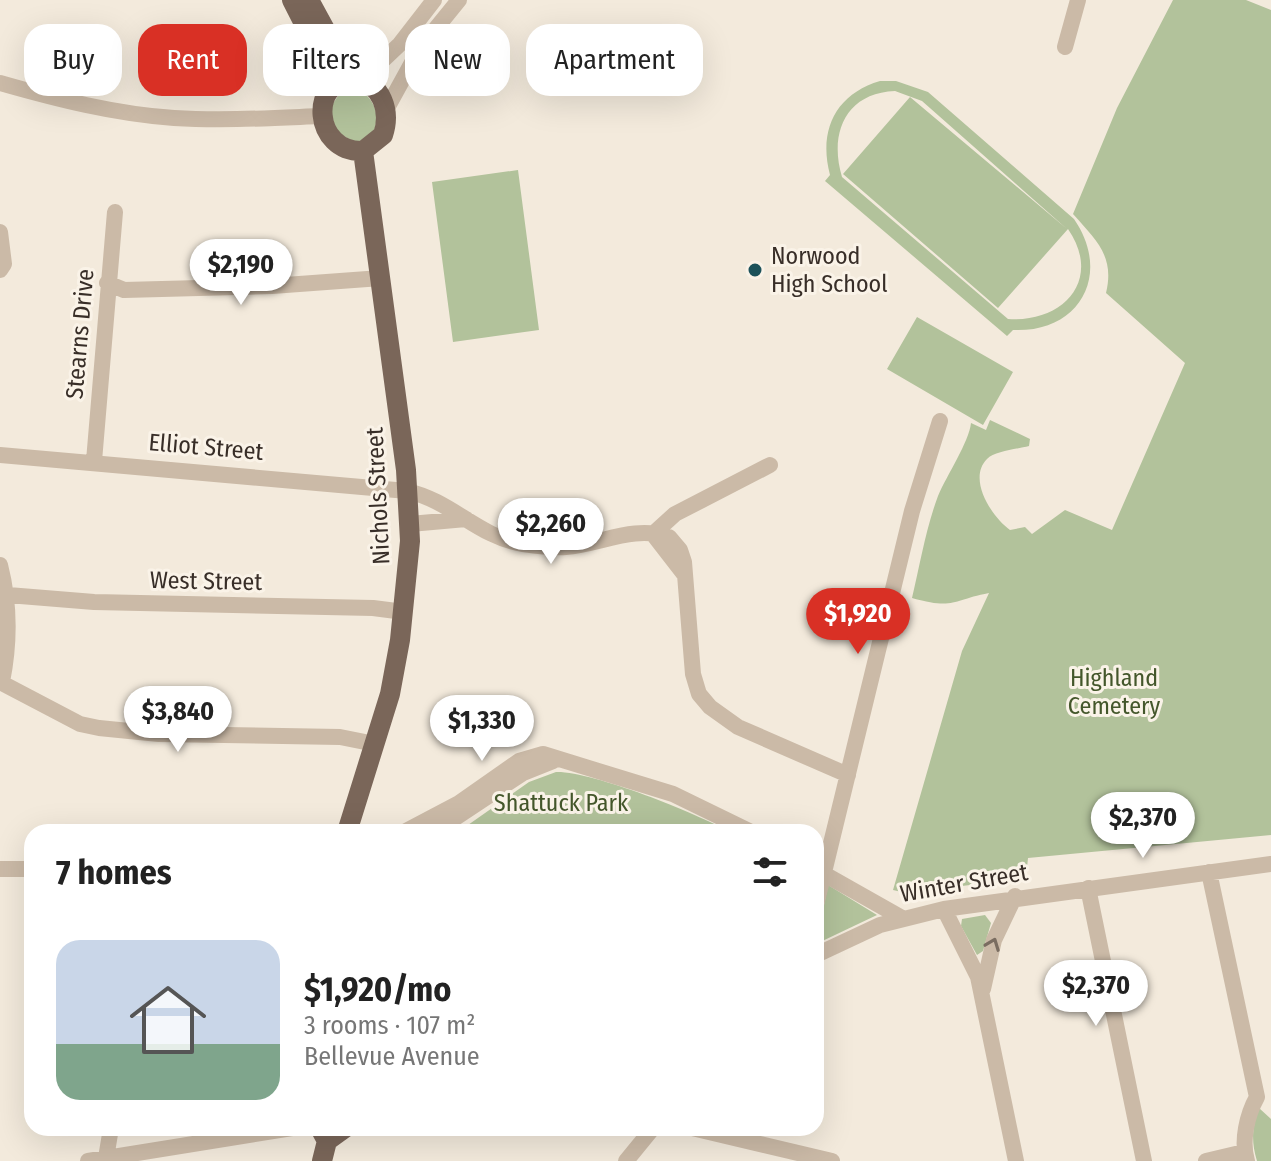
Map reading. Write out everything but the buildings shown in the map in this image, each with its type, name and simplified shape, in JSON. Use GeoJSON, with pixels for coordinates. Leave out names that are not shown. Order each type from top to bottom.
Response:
{"type":"FeatureCollection","features":[{"type":"Feature","properties":{"kind":"main road"},"geometry":{"type":"LineString","coordinates":[[292,0],[304,24]]}},
{"type":"Feature","properties":{"kind":"main road"},"geometry":{"type":"LineString","coordinates":[[309,0],[324,24]]}},
{"type":"Feature","properties":{"kind":"main road"},"geometry":{"type":"LineString","coordinates":[[328,96],[321,116],[327,132],[339,145],[363,151],[383,135],[386,110],[380,96]]}},
{"type":"Feature","properties":{"kind":"main road","name":"Nichols Street"},"geometry":{"type":"LineString","coordinates":[[350,824],[390,694],[404,612],[410,524],[363,151]]}},
{"type":"Feature","properties":{"kind":"street"},"geometry":{"type":"LineString","coordinates":[[389,53],[400,44],[434,0]]}},
{"type":"Feature","properties":{"kind":"street"},"geometry":{"type":"LineString","coordinates":[[386,110],[420,48],[459,0]]}},
{"type":"Feature","properties":{"kind":"street"},"geometry":{"type":"LineString","coordinates":[[1065,47],[1078,0]]}},
{"type":"Feature","properties":{"kind":"street"},"geometry":{"type":"LineString","coordinates":[[0,83],[99,107],[153,116],[206,119],[321,116]]}},
{"type":"Feature","properties":{"kind":"street","name":"Stearns Drive"},"geometry":{"type":"LineString","coordinates":[[94,461],[115,212]]}},
{"type":"Feature","properties":{"kind":"street"},"geometry":{"type":"LineString","coordinates":[[0,232],[4,264],[0,270]]}},
{"type":"Feature","properties":{"kind":"street"},"geometry":{"type":"LineString","coordinates":[[107,283],[124,290],[272,286],[381,278]]}},
{"type":"Feature","properties":{"kind":"street"},"geometry":{"type":"LineString","coordinates":[[824,857],[848,775],[912,511],[940,421]]}},
{"type":"Feature","properties":{"kind":"street","name":"Elliot Street"},"geometry":{"type":"LineString","coordinates":[[0,455],[407,491],[441,501],[466,519],[506,540],[536,546],[565,547],[635,533],[653,534]]}},
{"type":"Feature","properties":{"kind":"street"},"geometry":{"type":"LineString","coordinates":[[770,465],[675,514],[653,534],[684,574],[693,674],[699,694],[716,712],[738,727],[848,775]]}},
{"type":"Feature","properties":{"kind":"street"},"geometry":{"type":"LineString","coordinates":[[410,524],[466,519]]}},
{"type":"Feature","properties":{"kind":"street"},"geometry":{"type":"LineString","coordinates":[[0,565],[8,595],[7,659],[1,682],[80,724],[159,734],[340,737],[375,744]]}},
{"type":"Feature","properties":{"kind":"street","name":"West Street"},"geometry":{"type":"LineString","coordinates":[[8,595],[94,602],[373,608],[404,612]]}},
{"type":"Feature","properties":{"kind":"street"},"geometry":{"type":"LineString","coordinates":[[420,824],[531,768],[566,760],[691,801],[736,824]]}},
{"type":"Feature","properties":{"kind":"street"},"geometry":{"type":"LineString","coordinates":[[444,824],[490,789]]}},
{"type":"Feature","properties":{"kind":"street","name":"Winter Street"},"geometry":{"type":"LineString","coordinates":[[824,951],[858,933],[902,918],[944,909],[1015,896],[1271,864]]}},
{"type":"Feature","properties":{"kind":"street"},"geometry":{"type":"LineString","coordinates":[[0,869],[24,869]]}},
{"type":"Feature","properties":{"kind":"street"},"geometry":{"type":"LineString","coordinates":[[1206,1161],[1246,1156],[1250,1110],[1264,1101],[1209,872]]}},
{"type":"Feature","properties":{"kind":"street"},"geometry":{"type":"LineString","coordinates":[[824,873],[902,918]]}},
{"type":"Feature","properties":{"kind":"street"},"geometry":{"type":"LineString","coordinates":[[1088,888],[1144,1161]]}},
{"type":"Feature","properties":{"kind":"street"},"geometry":{"type":"LineString","coordinates":[[983,994],[988,960],[1015,896]]}},
{"type":"Feature","properties":{"kind":"street"},"geometry":{"type":"LineString","coordinates":[[944,909],[964,945],[983,994],[1016,1161]]}},
{"type":"Feature","properties":{"kind":"street"},"geometry":{"type":"LineString","coordinates":[[106,1158],[110,1136]]}},
{"type":"Feature","properties":{"kind":"street"},"geometry":{"type":"LineString","coordinates":[[88,1161],[158,1155],[252,1136]]}},
{"type":"Feature","properties":{"kind":"street"},"geometry":{"type":"LineString","coordinates":[[626,1161],[646,1136]]}},
{"type":"Feature","properties":{"kind":"street"},"geometry":{"type":"LineString","coordinates":[[726,1136],[832,1161]]}},
{"type":"Feature","properties":{"kind":"green space","name":"Highland Cemetery"},"geometry":{"type":"Polygon","coordinates":[[[1173,0],[1246,0],[1271,10],[1271,835],[1028,858],[1026,878],[906,893],[893,890],[962,651],[989,593],[946,604],[912,598],[934,508],[971,423],[986,430],[990,420],[1030,439],[1029,446],[995,454],[982,467],[980,477],[984,497],[1010,530],[1025,527],[1032,534],[1065,510],[1112,530],[1185,363],[1106,293],[1108,269],[1102,249],[1073,214],[1117,108],[1173,0]]]}},
{"type":"Feature","properties":{"kind":"green space"},"geometry":{"type":"Polygon","coordinates":[[[880,81],[896,81],[928,92],[1074,219],[1085,240],[1090,260],[1089,279],[1083,296],[1072,311],[1056,322],[1013,330],[1007,336],[825,181],[830,175],[827,143],[834,116],[852,95],[880,81]],[[895,91],[864,99],[853,108],[840,131],[838,161],[842,177],[1008,319],[1046,314],[1060,306],[1072,295],[1079,281],[1081,265],[1078,248],[1068,229],[998,308],[843,174],[910,97],[1067,229],[922,101],[895,91]]]}},
{"type":"Feature","properties":{"kind":"green space"},"geometry":{"type":"Polygon","coordinates":[[[338,96],[367,96],[373,103],[376,115],[373,135],[355,143],[336,131],[330,108],[338,96]]]}},
{"type":"Feature","properties":{"kind":"green space"},"geometry":{"type":"Polygon","coordinates":[[[518,170],[539,330],[453,342],[432,182],[518,170]]]}},
{"type":"Feature","properties":{"kind":"green space"},"geometry":{"type":"Polygon","coordinates":[[[917,317],[1013,372],[983,425],[887,369],[917,317]]]}},
{"type":"Feature","properties":{"kind":"green space","name":"Shattuck Park"},"geometry":{"type":"Polygon","coordinates":[[[556,772],[594,778],[669,804],[714,824],[469,824],[529,782],[556,772]]]}},
{"type":"Feature","properties":{"kind":"green space"},"geometry":{"type":"Polygon","coordinates":[[[828,885],[877,915],[824,940],[824,905],[828,885]]]}},
{"type":"Feature","properties":{"kind":"green space"},"geometry":{"type":"Polygon","coordinates":[[[985,915],[991,923],[983,951],[977,955],[961,926],[962,919],[985,915]]]}},
{"type":"Feature","properties":{"kind":"green space"},"geometry":{"type":"Polygon","coordinates":[[[1259,1108],[1271,1119],[1271,1161],[1257,1161],[1255,1154],[1253,1134],[1259,1108]]]}},
{"type":"Feature","properties":{"kind":"place","name":"Norwood High School"},"geometry":{"type":"Point","coordinates":[755,270]}}]}
